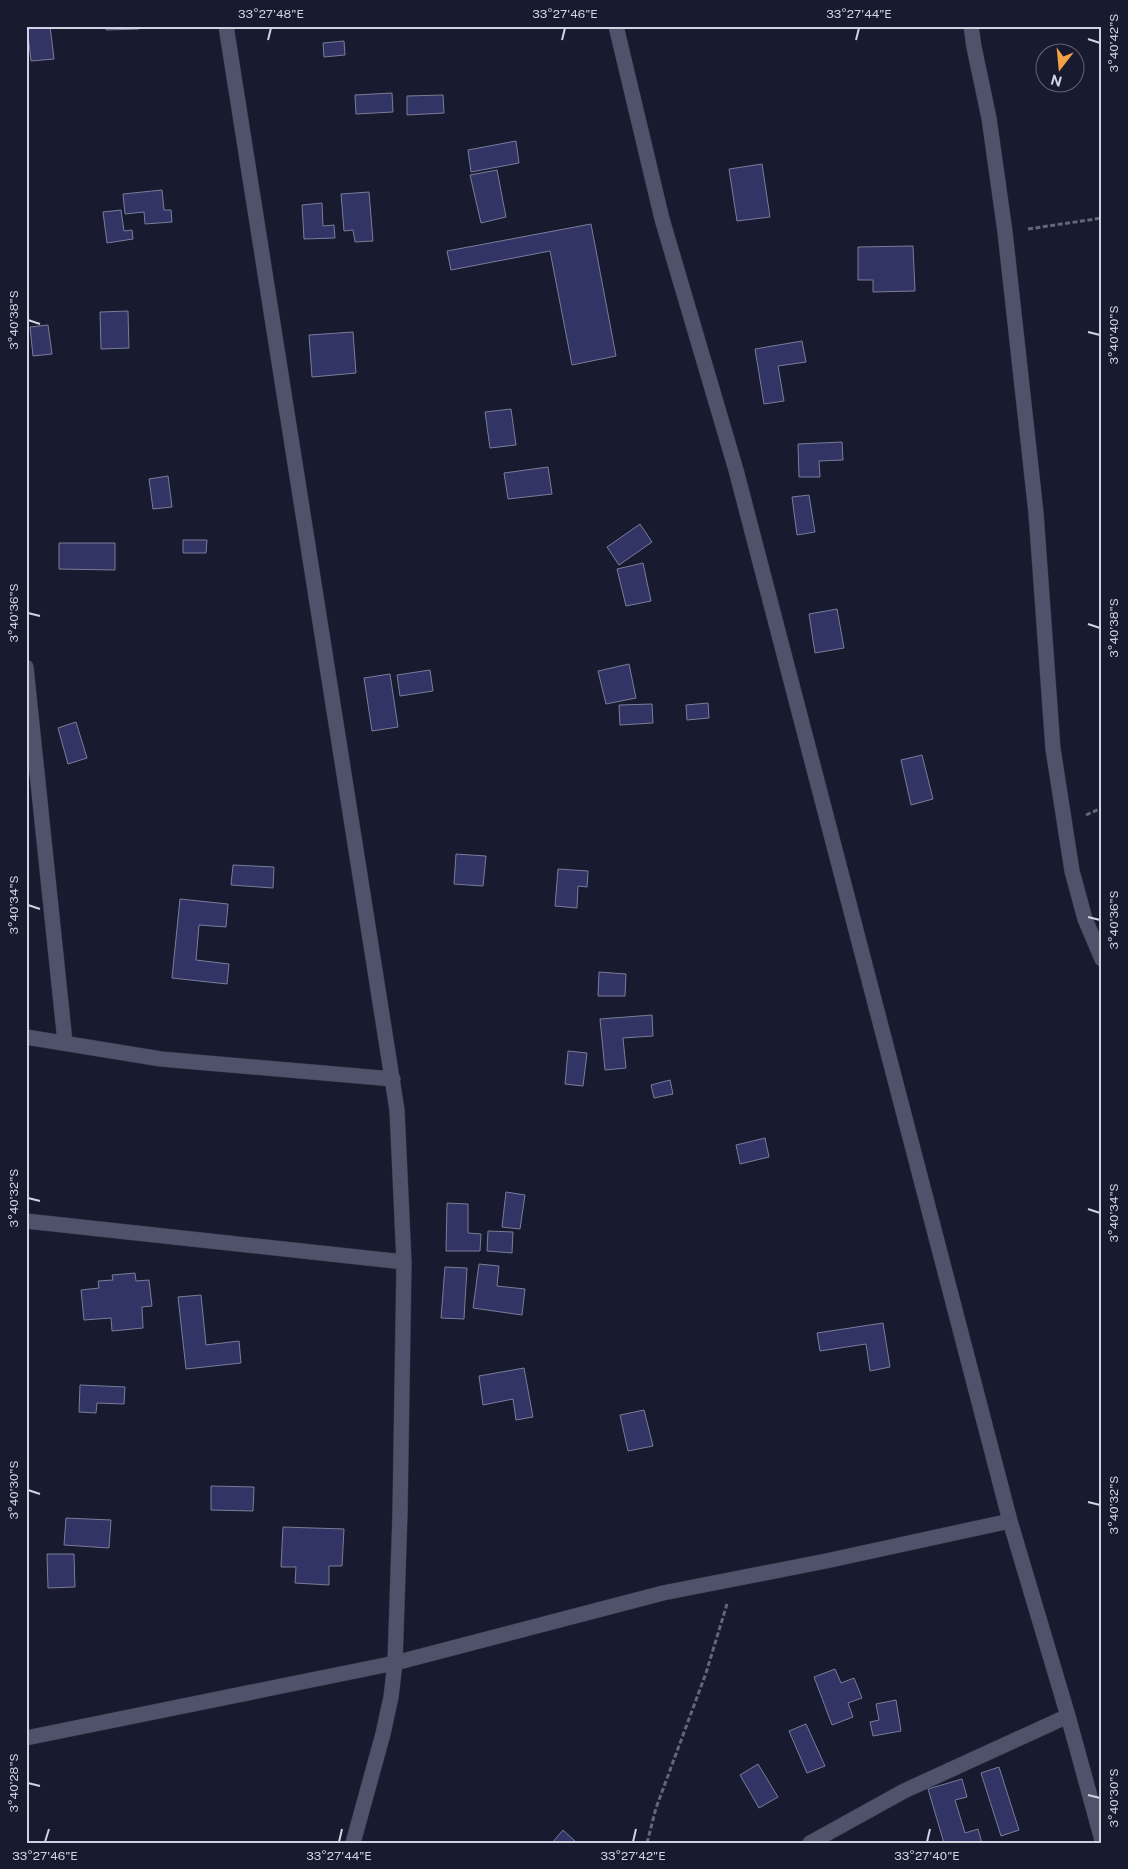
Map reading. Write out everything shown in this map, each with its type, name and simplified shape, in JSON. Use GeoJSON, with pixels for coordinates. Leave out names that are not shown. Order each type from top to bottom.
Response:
{"type":"FeatureCollection","features":[{"type":"Feature","properties":{"kind":"street"},"geometry":{"type":"LineString","coordinates":[[226,26],[397,1110],[404,1262],[400,1514],[394,1663],[391,1697],[383,1734],[352,1843]]}},
{"type":"Feature","properties":{"kind":"street"},"geometry":{"type":"LineString","coordinates":[[616,26],[662,219],[736,470],[1010,1521],[1068,1716],[1102,1840]]}},
{"type":"Feature","properties":{"kind":"street"},"geometry":{"type":"LineString","coordinates":[[971,26],[989,118],[1005,232],[1036,513],[1053,749],[1072,872],[1085,919],[1102,959]]}},
{"type":"Feature","properties":{"kind":"street"},"geometry":{"type":"LineString","coordinates":[[26,667],[65,1042]]}},
{"type":"Feature","properties":{"kind":"street"},"geometry":{"type":"LineString","coordinates":[[26,1037],[65,1042],[161,1060],[393,1079]]}},
{"type":"Feature","properties":{"kind":"street"},"geometry":{"type":"LineString","coordinates":[[26,1221],[404,1262]]}},
{"type":"Feature","properties":{"kind":"street"},"geometry":{"type":"LineString","coordinates":[[26,1738],[394,1663],[663,1593],[1010,1521]]}},
{"type":"Feature","properties":{"kind":"street"},"geometry":{"type":"LineString","coordinates":[[810,1843],[904,1791],[1068,1716]]}},
{"type":"Feature","properties":{"kind":"path"},"geometry":{"type":"LineString","coordinates":[[1005,232],[1102,218]]}},
{"type":"Feature","properties":{"kind":"path"},"geometry":{"type":"LineString","coordinates":[[647,1843],[656,1808],[706,1673],[735,1579]]}},
{"type":"Feature","properties":{"kind":"building"},"geometry":{"type":"Polygon","coordinates":[[[27,26],[50,26],[54,59],[31,61],[27,26]]]}},
{"type":"Feature","properties":{"kind":"building"},"geometry":{"type":"Polygon","coordinates":[[[106,26],[139,26],[139,29],[106,30],[106,26]]]}},
{"type":"Feature","properties":{"kind":"building"},"geometry":{"type":"Polygon","coordinates":[[[344,41],[345,55],[324,57],[323,43],[344,41]]]}},
{"type":"Feature","properties":{"kind":"building"},"geometry":{"type":"Polygon","coordinates":[[[392,93],[393,112],[356,114],[355,95],[392,93]]]}},
{"type":"Feature","properties":{"kind":"building"},"geometry":{"type":"Polygon","coordinates":[[[443,95],[444,113],[407,115],[407,96],[443,95]]]}},
{"type":"Feature","properties":{"kind":"building"},"geometry":{"type":"Polygon","coordinates":[[[516,141],[519,163],[471,172],[468,150],[516,141]]]}},
{"type":"Feature","properties":{"kind":"building"},"geometry":{"type":"Polygon","coordinates":[[[762,164],[770,217],[737,221],[729,169],[762,164]]]}},
{"type":"Feature","properties":{"kind":"building"},"geometry":{"type":"Polygon","coordinates":[[[497,170],[506,217],[481,223],[470,175],[497,170]]]}},
{"type":"Feature","properties":{"kind":"building"},"geometry":{"type":"Polygon","coordinates":[[[162,190],[164,210],[171,210],[172,222],[145,224],[144,212],[125,214],[123,194],[162,190]]]}},
{"type":"Feature","properties":{"kind":"building"},"geometry":{"type":"Polygon","coordinates":[[[369,192],[373,241],[355,242],[353,230],[344,231],[341,194],[369,192]]]}},
{"type":"Feature","properties":{"kind":"building"},"geometry":{"type":"Polygon","coordinates":[[[322,203],[323,226],[334,225],[335,238],[304,239],[302,205],[322,203]]]}},
{"type":"Feature","properties":{"kind":"building"},"geometry":{"type":"Polygon","coordinates":[[[121,210],[124,231],[132,230],[133,239],[107,243],[103,212],[121,210]]]}},
{"type":"Feature","properties":{"kind":"building"},"geometry":{"type":"Polygon","coordinates":[[[591,224],[616,356],[572,365],[550,251],[451,270],[447,251],[591,224]]]}},
{"type":"Feature","properties":{"kind":"building"},"geometry":{"type":"Polygon","coordinates":[[[913,246],[915,291],[873,292],[873,280],[858,280],[858,247],[913,246]]]}},
{"type":"Feature","properties":{"kind":"building"},"geometry":{"type":"Polygon","coordinates":[[[128,311],[129,348],[101,349],[100,312],[128,311]]]}},
{"type":"Feature","properties":{"kind":"building"},"geometry":{"type":"Polygon","coordinates":[[[48,325],[52,354],[33,356],[30,327],[48,325]]]}},
{"type":"Feature","properties":{"kind":"building"},"geometry":{"type":"Polygon","coordinates":[[[353,332],[356,373],[312,377],[309,335],[353,332]]]}},
{"type":"Feature","properties":{"kind":"building"},"geometry":{"type":"Polygon","coordinates":[[[802,341],[806,362],[778,366],[784,401],[764,404],[755,349],[802,341]]]}},
{"type":"Feature","properties":{"kind":"building"},"geometry":{"type":"Polygon","coordinates":[[[511,409],[516,445],[490,448],[485,412],[511,409]]]}},
{"type":"Feature","properties":{"kind":"building"},"geometry":{"type":"Polygon","coordinates":[[[842,442],[843,460],[819,461],[820,477],[799,477],[798,444],[842,442]]]}},
{"type":"Feature","properties":{"kind":"building"},"geometry":{"type":"Polygon","coordinates":[[[548,467],[552,494],[508,499],[504,473],[548,467]]]}},
{"type":"Feature","properties":{"kind":"building"},"geometry":{"type":"Polygon","coordinates":[[[168,476],[172,507],[153,509],[149,479],[168,476]]]}},
{"type":"Feature","properties":{"kind":"building"},"geometry":{"type":"Polygon","coordinates":[[[809,495],[815,532],[797,535],[792,497],[809,495]]]}},
{"type":"Feature","properties":{"kind":"building"},"geometry":{"type":"Polygon","coordinates":[[[640,524],[652,542],[619,565],[607,547],[640,524]]]}},
{"type":"Feature","properties":{"kind":"building"},"geometry":{"type":"Polygon","coordinates":[[[183,540],[207,540],[206,553],[183,553],[183,540]]]}},
{"type":"Feature","properties":{"kind":"building"},"geometry":{"type":"Polygon","coordinates":[[[59,543],[115,543],[115,570],[59,569],[59,543]]]}},
{"type":"Feature","properties":{"kind":"building"},"geometry":{"type":"Polygon","coordinates":[[[643,563],[651,601],[626,606],[617,569],[643,563]]]}},
{"type":"Feature","properties":{"kind":"building"},"geometry":{"type":"Polygon","coordinates":[[[837,609],[844,648],[815,653],[809,614],[837,609]]]}},
{"type":"Feature","properties":{"kind":"building"},"geometry":{"type":"Polygon","coordinates":[[[629,664],[636,698],[606,704],[598,671],[629,664]]]}},
{"type":"Feature","properties":{"kind":"building"},"geometry":{"type":"Polygon","coordinates":[[[430,670],[433,691],[400,696],[397,675],[430,670]]]}},
{"type":"Feature","properties":{"kind":"building"},"geometry":{"type":"Polygon","coordinates":[[[390,674],[398,727],[372,731],[364,678],[390,674]]]}},
{"type":"Feature","properties":{"kind":"building"},"geometry":{"type":"Polygon","coordinates":[[[708,703],[709,718],[687,720],[686,705],[708,703]]]}},
{"type":"Feature","properties":{"kind":"building"},"geometry":{"type":"Polygon","coordinates":[[[652,704],[653,723],[620,725],[619,705],[652,704]]]}},
{"type":"Feature","properties":{"kind":"building"},"geometry":{"type":"Polygon","coordinates":[[[76,722],[87,758],[68,764],[58,728],[76,722]]]}},
{"type":"Feature","properties":{"kind":"building"},"geometry":{"type":"Polygon","coordinates":[[[922,755],[933,799],[911,805],[901,760],[922,755]]]}},
{"type":"Feature","properties":{"kind":"building"},"geometry":{"type":"Polygon","coordinates":[[[456,854],[486,856],[483,886],[454,884],[456,854]]]}},
{"type":"Feature","properties":{"kind":"building"},"geometry":{"type":"Polygon","coordinates":[[[233,865],[274,867],[273,888],[231,885],[233,865]]]}},
{"type":"Feature","properties":{"kind":"building"},"geometry":{"type":"Polygon","coordinates":[[[558,869],[588,871],[587,887],[578,886],[577,908],[555,906],[558,869]]]}},
{"type":"Feature","properties":{"kind":"building"},"geometry":{"type":"Polygon","coordinates":[[[180,899],[228,904],[226,927],[199,925],[196,960],[229,964],[227,984],[172,978],[180,899]]]}},
{"type":"Feature","properties":{"kind":"building"},"geometry":{"type":"Polygon","coordinates":[[[599,972],[626,974],[625,996],[598,996],[599,972]]]}},
{"type":"Feature","properties":{"kind":"building"},"geometry":{"type":"Polygon","coordinates":[[[652,1015],[653,1036],[623,1038],[626,1068],[605,1070],[600,1019],[652,1015]]]}},
{"type":"Feature","properties":{"kind":"building"},"geometry":{"type":"Polygon","coordinates":[[[568,1051],[587,1053],[583,1086],[565,1084],[568,1051]]]}},
{"type":"Feature","properties":{"kind":"building"},"geometry":{"type":"Polygon","coordinates":[[[670,1080],[673,1094],[654,1098],[651,1085],[670,1080]]]}},
{"type":"Feature","properties":{"kind":"building"},"geometry":{"type":"Polygon","coordinates":[[[765,1138],[769,1157],[740,1164],[736,1145],[765,1138]]]}},
{"type":"Feature","properties":{"kind":"building"},"geometry":{"type":"Polygon","coordinates":[[[506,1192],[525,1195],[520,1229],[502,1227],[506,1192]]]}},
{"type":"Feature","properties":{"kind":"building"},"geometry":{"type":"Polygon","coordinates":[[[447,1203],[468,1204],[468,1233],[481,1234],[480,1251],[446,1251],[447,1203]]]}},
{"type":"Feature","properties":{"kind":"building"},"geometry":{"type":"Polygon","coordinates":[[[488,1231],[513,1232],[512,1253],[487,1251],[488,1231]]]}},
{"type":"Feature","properties":{"kind":"building"},"geometry":{"type":"Polygon","coordinates":[[[479,1264],[499,1266],[497,1286],[525,1289],[522,1315],[473,1308],[479,1264]]]}},
{"type":"Feature","properties":{"kind":"building"},"geometry":{"type":"Polygon","coordinates":[[[445,1267],[467,1268],[464,1319],[441,1318],[445,1267]]]}},
{"type":"Feature","properties":{"kind":"building"},"geometry":{"type":"Polygon","coordinates":[[[135,1273],[136,1281],[149,1280],[152,1306],[142,1307],[143,1328],[112,1331],[111,1318],[84,1320],[81,1290],[99,1288],[98,1281],[113,1280],[112,1275],[135,1273]]]}},
{"type":"Feature","properties":{"kind":"building"},"geometry":{"type":"Polygon","coordinates":[[[201,1295],[206,1345],[239,1341],[241,1363],[186,1369],[178,1297],[201,1295]]]}},
{"type":"Feature","properties":{"kind":"building"},"geometry":{"type":"Polygon","coordinates":[[[883,1323],[890,1367],[870,1371],[866,1344],[820,1351],[817,1333],[883,1323]]]}},
{"type":"Feature","properties":{"kind":"building"},"geometry":{"type":"Polygon","coordinates":[[[524,1368],[533,1417],[516,1420],[513,1399],[483,1405],[479,1376],[524,1368]]]}},
{"type":"Feature","properties":{"kind":"building"},"geometry":{"type":"Polygon","coordinates":[[[80,1385],[125,1387],[124,1404],[97,1403],[96,1413],[79,1412],[80,1385]]]}},
{"type":"Feature","properties":{"kind":"building"},"geometry":{"type":"Polygon","coordinates":[[[644,1410],[653,1446],[628,1451],[620,1415],[644,1410]]]}},
{"type":"Feature","properties":{"kind":"building"},"geometry":{"type":"Polygon","coordinates":[[[211,1486],[254,1487],[253,1511],[211,1510],[211,1486]]]}},
{"type":"Feature","properties":{"kind":"building"},"geometry":{"type":"Polygon","coordinates":[[[66,1518],[111,1520],[109,1548],[64,1545],[66,1518]]]}},
{"type":"Feature","properties":{"kind":"building"},"geometry":{"type":"Polygon","coordinates":[[[283,1527],[344,1529],[342,1566],[329,1566],[329,1585],[295,1583],[296,1567],[281,1567],[283,1527]]]}},
{"type":"Feature","properties":{"kind":"building"},"geometry":{"type":"Polygon","coordinates":[[[47,1554],[74,1554],[75,1587],[48,1588],[47,1554]]]}},
{"type":"Feature","properties":{"kind":"building"},"geometry":{"type":"Polygon","coordinates":[[[835,1669],[841,1683],[854,1678],[862,1698],[848,1703],[853,1717],[832,1725],[814,1677],[835,1669]]]}},
{"type":"Feature","properties":{"kind":"building"},"geometry":{"type":"Polygon","coordinates":[[[896,1700],[901,1731],[873,1736],[870,1722],[879,1720],[876,1704],[896,1700]]]}},
{"type":"Feature","properties":{"kind":"building"},"geometry":{"type":"Polygon","coordinates":[[[806,1724],[825,1766],[807,1773],[789,1731],[806,1724]]]}},
{"type":"Feature","properties":{"kind":"building"},"geometry":{"type":"Polygon","coordinates":[[[758,1764],[778,1797],[759,1808],[740,1775],[758,1764]]]}},
{"type":"Feature","properties":{"kind":"building"},"geometry":{"type":"Polygon","coordinates":[[[999,1767],[1019,1830],[1001,1836],[981,1773],[999,1767]]]}},
{"type":"Feature","properties":{"kind":"building"},"geometry":{"type":"Polygon","coordinates":[[[962,1779],[967,1797],[955,1800],[965,1833],[978,1829],[982,1843],[944,1843],[928,1789],[962,1779]]]}},
{"type":"Feature","properties":{"kind":"building"},"geometry":{"type":"Polygon","coordinates":[[[563,1830],[577,1843],[552,1843],[563,1830]]]}}]}
